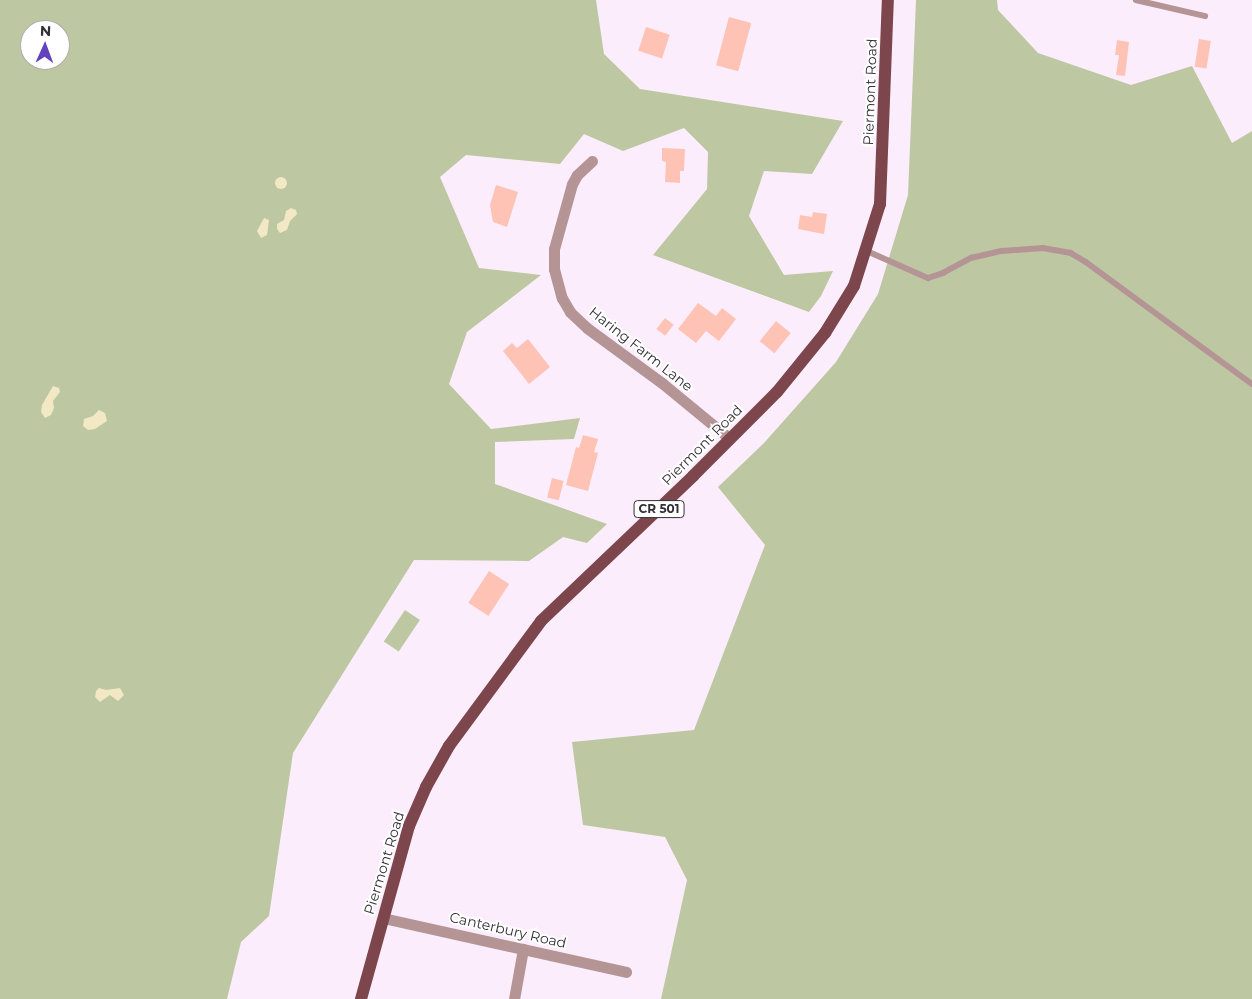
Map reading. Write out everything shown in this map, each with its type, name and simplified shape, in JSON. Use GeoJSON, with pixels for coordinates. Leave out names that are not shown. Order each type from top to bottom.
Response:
{"type":"FeatureCollection","features":[{"type":"Feature","properties":{"kind":"main road","name":"Piermont Road"},"geometry":{"type":"LineString","coordinates":[[361,999],[409,826],[426,787],[449,746],[513,657],[559,602],[693,476],[777,392],[825,333],[854,286],[880,204],[883,177],[888,0]]}},
{"type":"Feature","properties":{"kind":"street","name":"Haring Farm Lane"},"geometry":{"type":"LineString","coordinates":[[592,161],[577,175],[572,184],[554,249],[554,269],[562,298],[570,312],[587,328],[662,383],[729,438]]}},
{"type":"Feature","properties":{"kind":"street","name":"Canterbury Road"},"geometry":{"type":"LineString","coordinates":[[383,918],[626,972]]}},
{"type":"Feature","properties":{"kind":"street"},"geometry":{"type":"LineString","coordinates":[[514,999],[522,949]]}},
{"type":"Feature","properties":{"kind":"lane"},"geometry":{"type":"LineString","coordinates":[[1136,0],[1205,16]]}},
{"type":"Feature","properties":{"kind":"lane"},"geometry":{"type":"LineString","coordinates":[[866,251],[928,278],[943,273],[971,258],[1002,251],[1030,247],[1057,249],[1071,253],[1086,262],[1252,384]]}},
{"type":"Feature","properties":{"kind":"green space"},"geometry":{"type":"Polygon","coordinates":[[[0,0],[596,0],[604,54],[640,89],[843,121],[812,174],[764,171],[749,216],[784,275],[833,271],[821,296],[809,312],[653,255],[707,189],[708,152],[684,128],[623,151],[584,134],[560,164],[466,155],[440,177],[479,268],[541,275],[467,332],[449,384],[491,429],[580,418],[574,439],[495,442],[495,484],[607,524],[587,543],[563,537],[529,561],[414,560],[293,753],[269,916],[241,942],[227,999],[0,999],[0,0]]]}},
{"type":"Feature","properties":{"kind":"green space"},"geometry":{"type":"Polygon","coordinates":[[[916,0],[997,0],[998,10],[1038,53],[1131,85],[1192,66],[1232,143],[1252,131],[1252,999],[661,999],[687,880],[665,837],[583,825],[572,742],[694,730],[765,545],[718,487],[764,443],[836,362],[878,294],[908,195],[916,0]]]}},
{"type":"Feature","properties":{"kind":"green space"},"geometry":{"type":"Polygon","coordinates":[[[405,610],[420,620],[399,652],[384,642],[405,610]]]}},
{"type":"Feature","properties":{"kind":"sand"},"geometry":{"type":"Polygon","coordinates":[[[279,177],[283,177],[287,183],[283,189],[279,189],[275,185],[275,181],[279,177]]]}},
{"type":"Feature","properties":{"kind":"sand"},"geometry":{"type":"Polygon","coordinates":[[[291,208],[296,210],[297,214],[290,221],[287,230],[280,233],[277,229],[277,224],[284,220],[286,211],[291,208]]]}},
{"type":"Feature","properties":{"kind":"sand"},"geometry":{"type":"Polygon","coordinates":[[[264,218],[269,220],[267,235],[261,238],[257,231],[264,218]]]}},
{"type":"Feature","properties":{"kind":"sand"},"geometry":{"type":"Polygon","coordinates":[[[53,386],[59,388],[60,392],[53,401],[54,408],[51,415],[45,418],[41,412],[42,405],[53,386]]]}},
{"type":"Feature","properties":{"kind":"sand"},"geometry":{"type":"Polygon","coordinates":[[[99,410],[105,413],[107,421],[95,429],[88,430],[83,426],[84,419],[93,416],[99,410]]]}},
{"type":"Feature","properties":{"kind":"sand"},"geometry":{"type":"Polygon","coordinates":[[[99,688],[106,690],[120,688],[124,695],[118,701],[110,695],[100,702],[95,697],[96,691],[99,688]]]}},
{"type":"Feature","properties":{"kind":"building"},"geometry":{"type":"Polygon","coordinates":[[[729,17],[751,23],[738,71],[716,65],[729,17]]]}},
{"type":"Feature","properties":{"kind":"building"},"geometry":{"type":"Polygon","coordinates":[[[646,27],[670,35],[662,59],[638,51],[646,27]]]}},
{"type":"Feature","properties":{"kind":"building"},"geometry":{"type":"Polygon","coordinates":[[[1199,39],[1211,41],[1206,69],[1195,67],[1199,39]]]}},
{"type":"Feature","properties":{"kind":"building"},"geometry":{"type":"Polygon","coordinates":[[[1117,40],[1129,42],[1125,76],[1116,75],[1119,55],[1115,55],[1117,40]]]}},
{"type":"Feature","properties":{"kind":"building"},"geometry":{"type":"Polygon","coordinates":[[[662,148],[685,149],[684,171],[680,171],[680,183],[665,182],[666,162],[662,161],[662,148]]]}},
{"type":"Feature","properties":{"kind":"building"},"geometry":{"type":"Polygon","coordinates":[[[496,185],[518,192],[507,227],[493,222],[490,205],[496,185]]]}},
{"type":"Feature","properties":{"kind":"building"},"geometry":{"type":"Polygon","coordinates":[[[813,212],[827,214],[824,234],[798,229],[800,215],[812,217],[813,212]]]}},
{"type":"Feature","properties":{"kind":"building"},"geometry":{"type":"Polygon","coordinates":[[[698,303],[716,316],[722,308],[736,319],[719,341],[706,331],[696,343],[678,329],[698,303]]]}},
{"type":"Feature","properties":{"kind":"building"},"geometry":{"type":"Polygon","coordinates":[[[665,318],[674,325],[665,336],[656,329],[665,318]]]}},
{"type":"Feature","properties":{"kind":"building"},"geometry":{"type":"Polygon","coordinates":[[[776,321],[791,333],[774,353],[760,341],[776,321]]]}},
{"type":"Feature","properties":{"kind":"building"},"geometry":{"type":"Polygon","coordinates":[[[528,339],[550,367],[529,384],[503,351],[512,343],[517,348],[528,339]]]}},
{"type":"Feature","properties":{"kind":"building"},"geometry":{"type":"Polygon","coordinates":[[[583,435],[598,439],[594,452],[598,453],[588,491],[566,485],[576,447],[579,448],[583,435]]]}},
{"type":"Feature","properties":{"kind":"building"},"geometry":{"type":"Polygon","coordinates":[[[552,478],[564,481],[559,500],[547,497],[552,478]]]}},
{"type":"Feature","properties":{"kind":"building"},"geometry":{"type":"Polygon","coordinates":[[[489,571],[509,584],[488,616],[468,603],[489,571]]]}}]}
